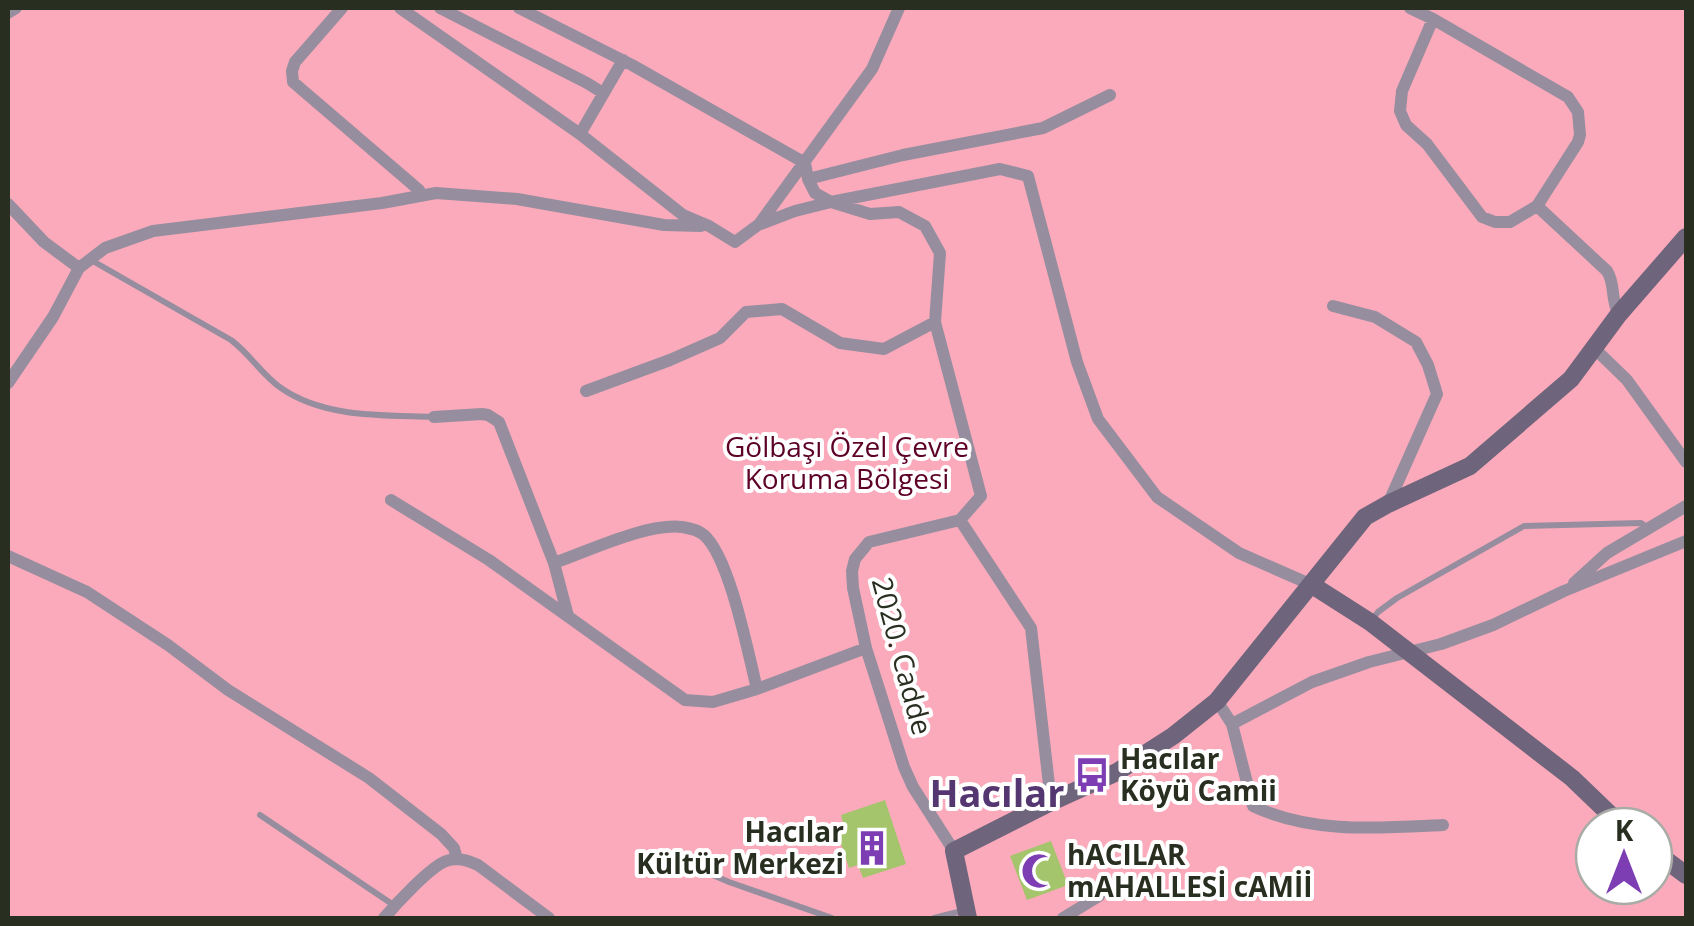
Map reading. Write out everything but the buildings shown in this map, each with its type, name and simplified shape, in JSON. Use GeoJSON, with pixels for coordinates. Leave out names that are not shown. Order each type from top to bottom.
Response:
{"type":"FeatureCollection","features":[{"type":"Feature","properties":{"kind":"street"},"geometry":{"type":"LineString","coordinates":[[8,13],[16,8]]}},
{"type":"Feature","properties":{"kind":"street"},"geometry":{"type":"LineString","coordinates":[[342,8],[295,62],[294,82],[418,190],[420,196]]}},
{"type":"Feature","properties":{"kind":"street"},"geometry":{"type":"LineString","coordinates":[[400,8],[580,134],[683,215],[734,242],[758,225],[831,202],[1000,169],[1028,176],[1077,362],[1098,419],[1158,497],[1239,553],[1312,585],[1370,622],[1572,778],[1601,806]]}},
{"type":"Feature","properties":{"kind":"street"},"geometry":{"type":"LineString","coordinates":[[438,8],[451,43]]}},
{"type":"Feature","properties":{"kind":"street"},"geometry":{"type":"LineString","coordinates":[[438,8],[603,93]]}},
{"type":"Feature","properties":{"kind":"street"},"geometry":{"type":"LineString","coordinates":[[519,8],[623,60],[805,163]]}},
{"type":"Feature","properties":{"kind":"street"},"geometry":{"type":"LineString","coordinates":[[758,225],[872,69],[899,8]]}},
{"type":"Feature","properties":{"kind":"street"},"geometry":{"type":"LineString","coordinates":[[1410,8],[1433,19],[1568,97],[1574,104],[1580,120],[1578,142],[1537,206],[1510,222],[1495,222],[1482,216],[1401,116],[1402,90],[1433,19]]}},
{"type":"Feature","properties":{"kind":"street"},"geometry":{"type":"LineString","coordinates":[[580,134],[623,60]]}},
{"type":"Feature","properties":{"kind":"street"},"geometry":{"type":"LineString","coordinates":[[808,180],[903,155],[1043,128],[1110,95]]}},
{"type":"Feature","properties":{"kind":"street"},"geometry":{"type":"LineString","coordinates":[[805,163],[815,193],[870,214],[898,212],[924,226],[940,253],[935,322],[981,496],[960,520],[1031,628],[1051,802]]}},
{"type":"Feature","properties":{"kind":"street"},"geometry":{"type":"LineString","coordinates":[[8,383],[84,264],[105,248],[154,231],[436,193],[517,198],[664,225],[709,226]]}},
{"type":"Feature","properties":{"kind":"street"},"geometry":{"type":"LineString","coordinates":[[8,204],[44,242],[84,264]]}},
{"type":"Feature","properties":{"kind":"street"},"geometry":{"type":"LineString","coordinates":[[1537,206],[1607,270],[1612,280],[1613,304],[1619,314]]}},
{"type":"Feature","properties":{"kind":"street"},"geometry":{"type":"LineString","coordinates":[[954,851],[1117,772],[1173,736],[1217,701],[1365,517],[1470,466],[1570,378],[1686,237]]}},
{"type":"Feature","properties":{"kind":"street"},"geometry":{"type":"LineString","coordinates":[[1332,306],[1375,317],[1416,342],[1437,394],[1388,504]]}},
{"type":"Feature","properties":{"kind":"street"},"geometry":{"type":"LineString","coordinates":[[586,391],[720,338],[746,312],[782,309],[840,344],[884,349],[935,322]]}},
{"type":"Feature","properties":{"kind":"street"},"geometry":{"type":"LineString","coordinates":[[1594,348],[1627,380],[1686,462]]}},
{"type":"Feature","properties":{"kind":"street"},"geometry":{"type":"LineString","coordinates":[[434,417],[482,414],[498,422],[554,563],[568,616]]}},
{"type":"Feature","properties":{"kind":"street"},"geometry":{"type":"LineString","coordinates":[[391,500],[489,560],[684,700],[713,702],[866,648]]}},
{"type":"Feature","properties":{"kind":"street"},"geometry":{"type":"LineString","coordinates":[[1564,591],[1607,553],[1686,506]]}},
{"type":"Feature","properties":{"kind":"street","name":"2020. Cadde"},"geometry":{"type":"LineString","coordinates":[[960,520],[869,542],[854,559],[852,571],[866,648],[904,767],[954,851],[967,914]]}},
{"type":"Feature","properties":{"kind":"street"},"geometry":{"type":"LineString","coordinates":[[554,563],[639,533],[665,527],[696,530],[716,550],[739,612],[756,688]]}},
{"type":"Feature","properties":{"kind":"street"},"geometry":{"type":"LineString","coordinates":[[1232,724],[1312,682],[1492,625],[1686,541]]}},
{"type":"Feature","properties":{"kind":"street"},"geometry":{"type":"LineString","coordinates":[[8,556],[87,592],[228,690],[370,778],[442,834],[458,859]]}},
{"type":"Feature","properties":{"kind":"street"},"geometry":{"type":"LineString","coordinates":[[1217,701],[1232,724],[1253,806],[1297,821],[1360,830],[1443,824]]}},
{"type":"Feature","properties":{"kind":"street"},"geometry":{"type":"LineString","coordinates":[[384,918],[439,864],[458,859],[478,865],[549,918]]}},
{"type":"Feature","properties":{"kind":"street"},"geometry":{"type":"LineString","coordinates":[[1063,918],[1098,896]]}},
{"type":"Feature","properties":{"kind":"lane"},"geometry":{"type":"LineString","coordinates":[[84,264],[231,340],[248,352],[276,384],[296,397],[334,411],[434,417]]}},
{"type":"Feature","properties":{"kind":"lane"},"geometry":{"type":"LineString","coordinates":[[1370,622],[1397,598],[1524,526],[1642,523],[1649,529]]}},
{"type":"Feature","properties":{"kind":"lane"},"geometry":{"type":"LineString","coordinates":[[260,815],[394,906]]}},
{"type":"Feature","properties":{"kind":"lane"},"geometry":{"type":"LineString","coordinates":[[685,863],[832,918]]}},
{"type":"Feature","properties":{"kind":"lane"},"geometry":{"type":"LineString","coordinates":[[934,918],[967,914]]}},
{"type":"Feature","properties":{"kind":"green space","name":"Gölbaşı Özel Çevre Koruma Bölgesi"},"geometry":{"type":"Polygon","coordinates":[[[8,8],[1686,8],[1686,918],[8,918],[8,8]]]}},
{"type":"Feature","properties":{"kind":"place","name":"Hacılar Köyü Camii"},"geometry":{"type":"Point","coordinates":[1092,775]}},
{"type":"Feature","properties":{"kind":"place","name":"Hacılar Kültür Merkezi"},"geometry":{"type":"Point","coordinates":[872,848]}},
{"type":"Feature","properties":{"kind":"place","name":"hACILAR mAHALLESİ cAMİİ"},"geometry":{"type":"Point","coordinates":[1039,871]}},
{"type":"Feature","properties":{"kind":"district","name":"Hacılar"},"geometry":{"type":"Point","coordinates":[997,794]}}]}
